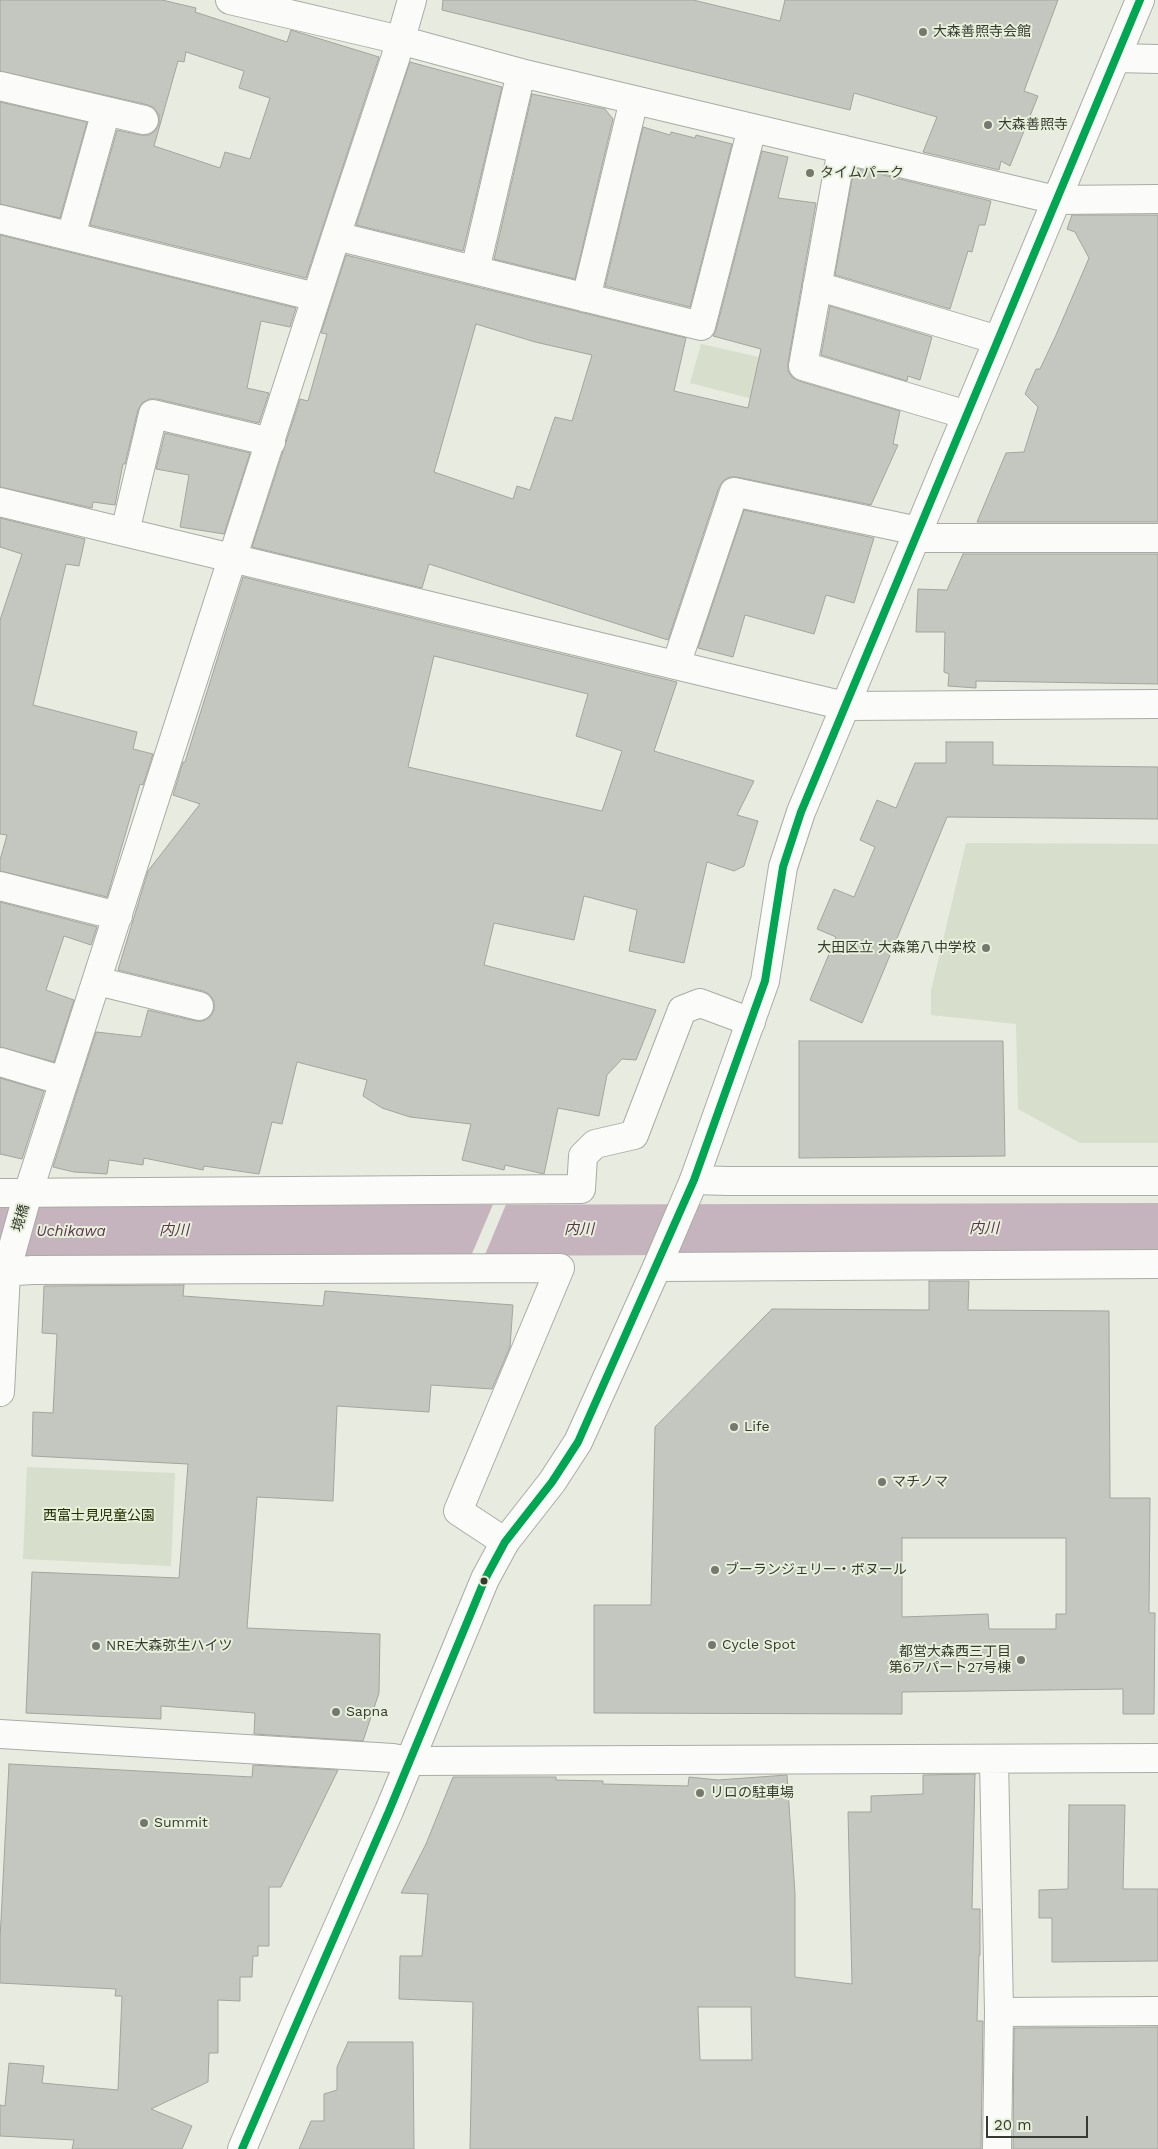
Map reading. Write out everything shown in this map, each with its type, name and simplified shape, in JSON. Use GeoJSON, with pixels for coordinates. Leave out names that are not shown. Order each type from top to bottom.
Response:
{"type":"FeatureCollection","features":[{"type":"Feature","properties":{"kind":"street"},"geometry":{"type":"LineString","coordinates":[[230,0],[400,40],[521,73],[1056,200],[1158,199]]}},
{"type":"Feature","properties":{"kind":"street","name":"境橋"},"geometry":{"type":"LineString","coordinates":[[0,1392],[3,1272],[412,0]]}},
{"type":"Feature","properties":{"kind":"street"},"geometry":{"type":"LineString","coordinates":[[242,2149],[410,1761],[485,1579],[505,1542],[552,1482],[578,1442],[694,1180],[765,981],[783,867],[791,839],[1140,0]]}},
{"type":"Feature","properties":{"kind":"street"},"geometry":{"type":"LineString","coordinates":[[1116,58],[1158,59]]}},
{"type":"Feature","properties":{"kind":"street"},"geometry":{"type":"LineString","coordinates":[[475,270],[521,73]]}},
{"type":"Feature","properties":{"kind":"street"},"geometry":{"type":"LineString","coordinates":[[0,86],[144,120]]}},
{"type":"Feature","properties":{"kind":"street"},"geometry":{"type":"LineString","coordinates":[[586,298],[634,100]]}},
{"type":"Feature","properties":{"kind":"street"},"geometry":{"type":"LineString","coordinates":[[72,236],[106,111]]}},
{"type":"Feature","properties":{"kind":"street"},"geometry":{"type":"LineString","coordinates":[[336,236],[700,326],[752,128]]}},
{"type":"Feature","properties":{"kind":"street"},"geometry":{"type":"LineString","coordinates":[[842,149],[803,366],[967,415]]}},
{"type":"Feature","properties":{"kind":"street"},"geometry":{"type":"LineString","coordinates":[[0,219],[316,297]]}},
{"type":"Feature","properties":{"kind":"street"},"geometry":{"type":"LineString","coordinates":[[817,286],[998,340]]}},
{"type":"Feature","properties":{"kind":"street"},"geometry":{"type":"LineString","coordinates":[[125,532],[153,414],[271,442]]}},
{"type":"Feature","properties":{"kind":"street"},"geometry":{"type":"LineString","coordinates":[[676,665],[734,492],[917,535],[1158,538]]}},
{"type":"Feature","properties":{"kind":"street"},"geometry":{"type":"LineString","coordinates":[[0,502],[845,706],[1158,704]]}},
{"type":"Feature","properties":{"kind":"street"},"geometry":{"type":"LineString","coordinates":[[0,886],[118,916]]}},
{"type":"Feature","properties":{"kind":"street"},"geometry":{"type":"LineString","coordinates":[[97,981],[199,1006]]}},
{"type":"Feature","properties":{"kind":"street"},"geometry":{"type":"LineString","coordinates":[[0,1193],[581,1189],[583,1156],[595,1144],[634,1135],[682,1010],[700,1004],[751,1022]]}},
{"type":"Feature","properties":{"kind":"street"},"geometry":{"type":"LineString","coordinates":[[0,1062],[64,1081]]}},
{"type":"Feature","properties":{"kind":"street"},"geometry":{"type":"LineString","coordinates":[[694,1180],[1158,1181]]}},
{"type":"Feature","properties":{"kind":"street"},"geometry":{"type":"LineString","coordinates":[[657,1267],[1158,1264]]}},
{"type":"Feature","properties":{"kind":"street"},"geometry":{"type":"LineString","coordinates":[[3,1272],[33,1270],[560,1268],[458,1511],[505,1542]]}},
{"type":"Feature","properties":{"kind":"street"},"geometry":{"type":"LineString","coordinates":[[0,1734],[392,1758],[410,1761],[1158,1758]]}},
{"type":"Feature","properties":{"kind":"street"},"geometry":{"type":"LineString","coordinates":[[994,1759],[999,2012],[997,2149]]}},
{"type":"Feature","properties":{"kind":"street"},"geometry":{"type":"LineString","coordinates":[[999,2012],[1158,2011]]}},
{"type":"Feature","properties":{"kind":"green space"},"geometry":{"type":"Polygon","coordinates":[[[701,344],[763,358],[753,399],[690,383],[701,344]]]}},
{"type":"Feature","properties":{"kind":"green space"},"geometry":{"type":"Polygon","coordinates":[[[966,843],[1158,844],[1158,1143],[1080,1143],[1018,1109],[1016,1024],[931,1015],[931,991],[966,843]]]}},
{"type":"Feature","properties":{"kind":"green space","name":"西富士見児童公園"},"geometry":{"type":"Polygon","coordinates":[[[27,1467],[175,1473],[171,1566],[23,1559],[27,1467]]]}},
{"type":"Feature","properties":{"kind":"water","name":"Uchikawa"},"geometry":{"type":"Polygon","coordinates":[[[1158,1203],[1158,1252],[0,1259],[0,1206],[1158,1203]]]}},
{"type":"Feature","properties":{"kind":"pier"},"geometry":{"type":"Polygon","coordinates":[[[494,1202],[507,1202],[484,1257],[471,1256],[494,1202]]]}},
{"type":"Feature","properties":{"kind":"building"},"geometry":{"type":"Polygon","coordinates":[[[0,0],[162,0],[196,8],[195,12],[287,42],[291,30],[379,57],[306,278],[90,225],[117,130],[149,135],[155,131],[159,124],[159,115],[154,108],[148,105],[0,71],[0,0]],[[186,52],[184,62],[178,61],[154,146],[220,168],[225,152],[250,159],[270,98],[239,88],[244,71],[186,52]]]}},
{"type":"Feature","properties":{"kind":"building"},"geometry":{"type":"Polygon","coordinates":[[[443,0],[693,0],[780,21],[785,0],[1058,0],[1024,91],[1038,96],[1010,166],[1001,161],[999,170],[923,152],[937,117],[854,93],[850,110],[442,10],[443,0]]]}},
{"type":"Feature","properties":{"kind":"building"},"geometry":{"type":"Polygon","coordinates":[[[410,62],[502,87],[463,251],[356,225],[410,62]]]}},
{"type":"Feature","properties":{"kind":"building"},"geometry":{"type":"Polygon","coordinates":[[[532,94],[605,109],[613,119],[575,279],[494,259],[532,94]]]}},
{"type":"Feature","properties":{"kind":"building"},"geometry":{"type":"Polygon","coordinates":[[[0,102],[87,122],[60,218],[0,204],[0,102]]]}},
{"type":"Feature","properties":{"kind":"building"},"geometry":{"type":"Polygon","coordinates":[[[643,127],[670,135],[671,132],[695,138],[696,135],[732,144],[690,307],[605,286],[643,127]]]}},
{"type":"Feature","properties":{"kind":"building"},"geometry":{"type":"Polygon","coordinates":[[[762,151],[788,157],[778,198],[816,203],[788,371],[792,377],[799,381],[900,411],[893,444],[898,445],[871,505],[737,477],[730,477],[724,480],[719,487],[668,640],[429,564],[422,588],[252,547],[300,399],[308,401],[327,334],[321,333],[346,255],[686,338],[674,391],[748,408],[761,349],[713,336],[762,151]],[[476,324],[434,472],[513,499],[517,486],[530,490],[555,417],[572,421],[592,355],[535,342],[476,324]]]}},
{"type":"Feature","properties":{"kind":"building"},"geometry":{"type":"Polygon","coordinates":[[[854,168],[991,201],[985,225],[979,225],[972,252],[968,251],[950,309],[835,275],[854,168]]]}},
{"type":"Feature","properties":{"kind":"building"},"geometry":{"type":"Polygon","coordinates":[[[1072,215],[1158,215],[1158,522],[977,522],[1006,453],[1024,452],[1038,407],[1025,394],[1036,369],[1040,369],[1056,335],[1089,258],[1075,232],[1067,229],[1072,215]]]}},
{"type":"Feature","properties":{"kind":"building"},"geometry":{"type":"Polygon","coordinates":[[[0,235],[296,308],[290,327],[261,321],[247,388],[269,393],[259,423],[157,399],[149,399],[142,403],[138,410],[125,464],[123,464],[115,505],[93,502],[92,508],[0,487],[0,235]]]}},
{"type":"Feature","properties":{"kind":"building"},"geometry":{"type":"Polygon","coordinates":[[[830,306],[932,337],[920,380],[908,376],[907,381],[821,355],[830,306]]]}},
{"type":"Feature","properties":{"kind":"building"},"geometry":{"type":"Polygon","coordinates":[[[165,433],[250,453],[224,534],[180,527],[189,475],[156,469],[165,433]]]}},
{"type":"Feature","properties":{"kind":"building"},"geometry":{"type":"Polygon","coordinates":[[[744,510],[874,538],[854,603],[826,595],[814,634],[745,615],[733,657],[698,648],[744,510]]]}},
{"type":"Feature","properties":{"kind":"building"},"geometry":{"type":"Polygon","coordinates":[[[0,518],[85,539],[79,566],[66,564],[33,705],[137,732],[133,749],[153,754],[143,785],[140,784],[107,897],[0,871],[0,860],[7,835],[0,834],[0,620],[22,554],[0,547],[0,518]]]}},
{"type":"Feature","properties":{"kind":"building"},"geometry":{"type":"Polygon","coordinates":[[[963,554],[1158,554],[1158,684],[976,681],[976,688],[948,686],[949,674],[944,672],[945,632],[916,632],[918,589],[947,590],[963,554]]]}},
{"type":"Feature","properties":{"kind":"building"},"geometry":{"type":"Polygon","coordinates":[[[243,577],[677,682],[654,751],[754,781],[737,815],[758,821],[744,866],[734,871],[707,862],[684,963],[629,951],[637,910],[584,896],[574,940],[494,923],[484,965],[656,1010],[636,1060],[622,1059],[607,1075],[599,1116],[558,1108],[544,1174],[505,1165],[504,1170],[462,1160],[471,1124],[410,1117],[382,1108],[363,1096],[367,1080],[297,1062],[282,1124],[272,1122],[259,1174],[204,1166],[203,1170],[144,1158],[143,1165],[109,1160],[107,1174],[74,1172],[53,1167],[96,1032],[141,1037],[148,1010],[203,1021],[210,1017],[214,1010],[214,1001],[209,994],[203,991],[118,970],[148,871],[200,804],[173,795],[183,762],[185,762],[243,577]],[[434,656],[408,767],[602,811],[622,751],[576,736],[588,694],[434,656]]]}},
{"type":"Feature","properties":{"kind":"building"},"geometry":{"type":"Polygon","coordinates":[[[946,742],[993,742],[993,765],[1158,767],[1158,819],[947,817],[862,1023],[810,1000],[836,937],[817,929],[834,889],[854,897],[875,847],[860,840],[877,800],[896,808],[915,763],[946,763],[946,742]]]}},
{"type":"Feature","properties":{"kind":"building"},"geometry":{"type":"Polygon","coordinates":[[[0,902],[97,927],[91,945],[64,936],[46,990],[74,1000],[54,1062],[0,1047],[0,902]]]}},
{"type":"Feature","properties":{"kind":"building"},"geometry":{"type":"Polygon","coordinates":[[[799,1041],[1003,1041],[1005,1156],[799,1158],[799,1041]]]}},
{"type":"Feature","properties":{"kind":"building"},"geometry":{"type":"Polygon","coordinates":[[[0,1078],[44,1091],[22,1159],[0,1154],[0,1078]]]}},
{"type":"Feature","properties":{"kind":"building","name":"マチノマ"},"geometry":{"type":"Polygon","coordinates":[[[929,1281],[969,1281],[968,1310],[1109,1311],[1110,1498],[1150,1498],[1149,1613],[1155,1613],[1154,1714],[1123,1714],[1123,1689],[902,1692],[902,1714],[594,1713],[594,1605],[651,1605],[655,1427],[772,1309],[929,1310],[929,1281]],[[902,1538],[902,1617],[988,1614],[989,1629],[1056,1629],[1056,1614],[1066,1614],[1066,1538],[902,1538]]]}},
{"type":"Feature","properties":{"kind":"building"},"geometry":{"type":"Polygon","coordinates":[[[184,1285],[183,1296],[323,1306],[325,1291],[513,1305],[510,1347],[492,1389],[431,1385],[429,1412],[337,1406],[333,1501],[257,1497],[247,1628],[380,1634],[379,1693],[363,1741],[254,1734],[255,1713],[161,1706],[161,1719],[26,1713],[32,1572],[179,1578],[188,1464],[32,1456],[33,1412],[53,1413],[57,1334],[42,1333],[44,1286],[184,1285]]]}},
{"type":"Feature","properties":{"kind":"building"},"geometry":{"type":"Polygon","coordinates":[[[9,1764],[252,1777],[253,1765],[338,1770],[281,1887],[269,1887],[269,1946],[258,1946],[258,1956],[253,1956],[252,1977],[240,1977],[240,2001],[218,2000],[218,2053],[209,2053],[208,2082],[151,2109],[192,2126],[182,2149],[72,2149],[74,2140],[0,2136],[0,2105],[5,2106],[9,2063],[44,2066],[42,2083],[118,2090],[122,1996],[115,1996],[116,1989],[0,1983],[0,1939],[9,1764]]]}},
{"type":"Feature","properties":{"kind":"building"},"geometry":{"type":"Polygon","coordinates":[[[975,1774],[972,1909],[980,1909],[977,2021],[983,2021],[981,2149],[470,2149],[473,2002],[399,1999],[400,1956],[422,1956],[428,1894],[401,1893],[426,1844],[453,1777],[556,1777],[556,1780],[603,1781],[603,1784],[688,1786],[689,1777],[718,1780],[787,1775],[795,1894],[795,1977],[852,1984],[848,1812],[871,1812],[871,1796],[923,1794],[923,1775],[975,1774]],[[698,2007],[700,2060],[752,2060],[751,2007],[698,2007]]]}},
{"type":"Feature","properties":{"kind":"building"},"geometry":{"type":"Polygon","coordinates":[[[1069,1805],[1125,1805],[1123,1889],[1158,1889],[1158,1961],[1052,1962],[1052,1918],[1039,1918],[1039,1890],[1068,1889],[1069,1805]]]}},
{"type":"Feature","properties":{"kind":"building"},"geometry":{"type":"Polygon","coordinates":[[[1158,2027],[1158,2149],[1013,2149],[1014,2028],[1158,2027]]]}},
{"type":"Feature","properties":{"kind":"building"},"geometry":{"type":"Polygon","coordinates":[[[348,2042],[413,2042],[414,2149],[299,2149],[311,2121],[324,2121],[324,2094],[337,2090],[337,2067],[348,2042]]]}},
{"type":"Feature","properties":{"kind":"transit line"},"geometry":{"type":"LineString","coordinates":[[242,2149],[389,1811],[485,1579],[505,1542],[552,1482],[578,1442],[694,1180],[765,981],[783,867],[801,812],[1140,0]]}},
{"type":"Feature","properties":{"kind":"place","name":"大森善照寺会館"},"geometry":{"type":"Point","coordinates":[923,32]}},
{"type":"Feature","properties":{"kind":"place","name":"大森善照寺"},"geometry":{"type":"Point","coordinates":[988,125]}},
{"type":"Feature","properties":{"kind":"place","name":"タイムパーク"},"geometry":{"type":"Point","coordinates":[810,173]}},
{"type":"Feature","properties":{"kind":"place","name":"大田区立 大森第八中学校"},"geometry":{"type":"Point","coordinates":[986,948]}},
{"type":"Feature","properties":{"kind":"place","name":"Life"},"geometry":{"type":"Point","coordinates":[734,1427]}},
{"type":"Feature","properties":{"kind":"place","name":"マチノマ"},"geometry":{"type":"Point","coordinates":[882,1482]}},
{"type":"Feature","properties":{"kind":"place","name":"ブーランジェリー・ボヌール"},"geometry":{"type":"Point","coordinates":[715,1570]}},
{"type":"Feature","properties":{"kind":"place","name":"Cycle Spot"},"geometry":{"type":"Point","coordinates":[712,1645]}},
{"type":"Feature","properties":{"kind":"place","name":"NRE大森弥生ハイツ"},"geometry":{"type":"Point","coordinates":[96,1646]}},
{"type":"Feature","properties":{"kind":"place","name":"都営大森西三丁目 第6アパート27号棟"},"geometry":{"type":"Point","coordinates":[1021,1660]}},
{"type":"Feature","properties":{"kind":"place","name":"Sapna"},"geometry":{"type":"Point","coordinates":[336,1712]}},
{"type":"Feature","properties":{"kind":"place","name":"リロの駐車場"},"geometry":{"type":"Point","coordinates":[700,1793]}},
{"type":"Feature","properties":{"kind":"place","name":"Summit"},"geometry":{"type":"Point","coordinates":[144,1823]}},
{"type":"Feature","properties":{"kind":"water label","name":"内川"},"geometry":{"type":"Point","coordinates":[984,1229]}},
{"type":"Feature","properties":{"kind":"water label","name":"内川"},"geometry":{"type":"Point","coordinates":[579,1230]}},
{"type":"Feature","properties":{"kind":"water label","name":"内川"},"geometry":{"type":"Point","coordinates":[174,1231]}}]}
